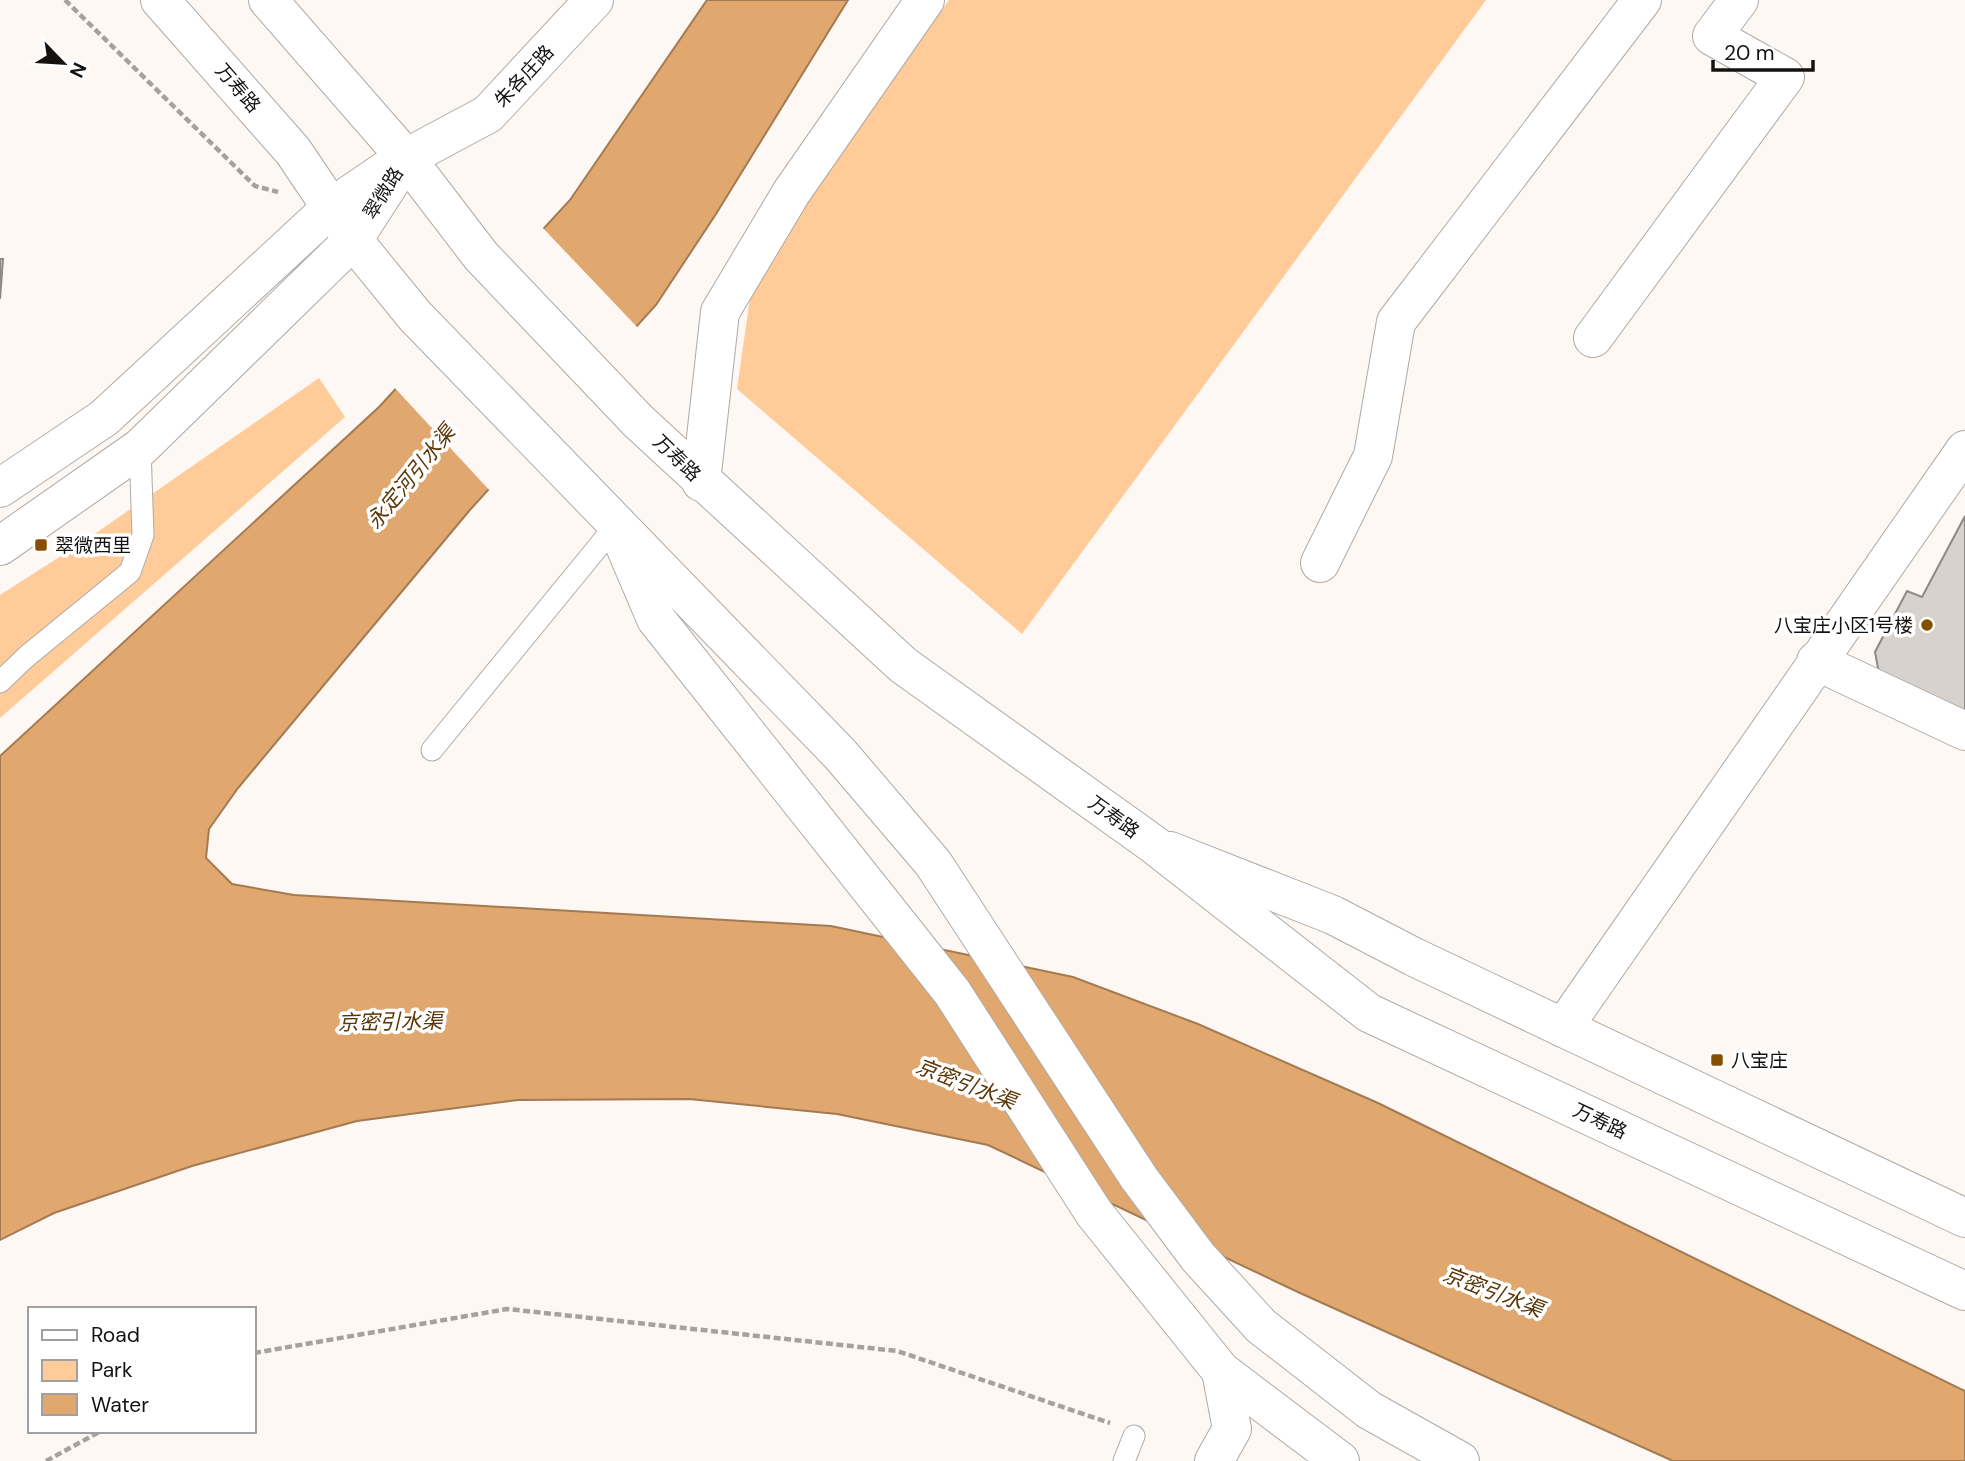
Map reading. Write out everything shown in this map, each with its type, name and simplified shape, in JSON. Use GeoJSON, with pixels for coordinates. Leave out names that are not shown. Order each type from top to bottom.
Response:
{"type":"FeatureCollection","features":[{"type":"Feature","properties":{"kind":"main road","name":"万寿路"},"geometry":{"type":"LineString","coordinates":[[160,0],[293,151],[353,240],[415,316],[575,484],[703,610],[840,754],[933,863],[1139,1178],[1198,1257],[1261,1326],[1369,1410],[1460,1461]]}},
{"type":"Feature","properties":{"kind":"main road","name":"万寿路"},"geometry":{"type":"LineString","coordinates":[[268,0],[405,158],[481,256],[638,421],[701,482],[903,665],[1153,845],[1369,1013],[1965,1291]]}},
{"type":"Feature","properties":{"kind":"main road","name":"朱各庄路"},"geometry":{"type":"LineString","coordinates":[[405,158],[488,114],[594,0]]}},
{"type":"Feature","properties":{"kind":"main road"},"geometry":{"type":"LineString","coordinates":[[701,482],[720,312],[791,193],[925,0]]}},
{"type":"Feature","properties":{"kind":"main road"},"geometry":{"type":"LineString","coordinates":[[1320,563],[1373,456],[1396,321],[1642,0]]}},
{"type":"Feature","properties":{"kind":"main road"},"geometry":{"type":"LineString","coordinates":[[1593,338],[1785,77],[1712,36],[1739,0]]}},
{"type":"Feature","properties":{"kind":"main road","name":"翠微路"},"geometry":{"type":"LineString","coordinates":[[0,488],[104,418],[332,207],[405,158]]}},
{"type":"Feature","properties":{"kind":"main road","name":"翠微路"},"geometry":{"type":"LineString","coordinates":[[0,546],[140,448],[353,240],[405,158]]}},
{"type":"Feature","properties":{"kind":"main road"},"geometry":{"type":"LineString","coordinates":[[1563,1028],[1965,450]]}},
{"type":"Feature","properties":{"kind":"main road","name":"万寿路"},"geometry":{"type":"LineString","coordinates":[[616,525],[656,619],[952,992],[1094,1213],[1209,1358]]}},
{"type":"Feature","properties":{"kind":"main road"},"geometry":{"type":"LineString","coordinates":[[1816,661],[1965,732]]}},
{"type":"Feature","properties":{"kind":"main road","name":"万寿路"},"geometry":{"type":"LineString","coordinates":[[1153,845],[1333,915],[1563,1028],[1965,1218]]}},
{"type":"Feature","properties":{"kind":"main road"},"geometry":{"type":"LineString","coordinates":[[1209,1358],[1232,1429],[1214,1461]]}},
{"type":"Feature","properties":{"kind":"main road"},"geometry":{"type":"LineString","coordinates":[[1209,1358],[1340,1461]]}},
{"type":"Feature","properties":{"kind":"lane"},"geometry":{"type":"LineString","coordinates":[[0,682],[26,657],[130,572],[143,535],[140,448]]}},
{"type":"Feature","properties":{"kind":"lane"},"geometry":{"type":"LineString","coordinates":[[432,750],[616,525]]}},
{"type":"Feature","properties":{"kind":"lane"},"geometry":{"type":"LineString","coordinates":[[1124,1461],[1134,1436]]}},
{"type":"Feature","properties":{"kind":"path"},"geometry":{"type":"LineString","coordinates":[[65,0],[255,186],[280,193]]}},
{"type":"Feature","properties":{"kind":"path"},"geometry":{"type":"LineString","coordinates":[[256,1353],[507,1308],[897,1351],[1119,1426],[1134,1436]]}},
{"type":"Feature","properties":{"kind":"path"},"geometry":{"type":"LineString","coordinates":[[46,1461],[98,1433]]}},
{"type":"Feature","properties":{"kind":"green space"},"geometry":{"type":"Polygon","coordinates":[[[949,0],[1486,0],[1022,634],[737,389],[752,284],[865,110],[949,0]]]}},
{"type":"Feature","properties":{"kind":"green space"},"geometry":{"type":"Polygon","coordinates":[[[319,378],[345,417],[0,718],[0,595],[86,540],[319,378]]]}},
{"type":"Feature","properties":{"kind":"water"},"geometry":{"type":"Polygon","coordinates":[[[707,0],[848,0],[716,214],[656,305],[469,511],[238,788],[209,829],[206,858],[232,884],[294,895],[831,926],[1073,977],[1198,1024],[1378,1103],[1965,1391],[1965,1461],[1673,1461],[1300,1293],[988,1145],[837,1114],[689,1099],[518,1100],[357,1121],[192,1166],[54,1213],[0,1240],[0,756],[379,407],[570,200],[707,0]]]}},
{"type":"Feature","properties":{"kind":"pier"},"geometry":{"type":"Polygon","coordinates":[[[541,226],[639,329],[491,492],[393,386],[541,226]]]}},
{"type":"Feature","properties":{"kind":"building"},"geometry":{"type":"Polygon","coordinates":[[[0,259],[3,259],[0,299],[0,259]]]}},
{"type":"Feature","properties":{"kind":"building","name":"八宝庄小区1号楼"},"geometry":{"type":"Polygon","coordinates":[[[1965,516],[1965,713],[1879,673],[1875,652],[1907,591],[1922,597],[1965,516]]]}},
{"type":"Feature","properties":{"kind":"place","name":"翠微西里"},"geometry":{"type":"Point","coordinates":[41,545]}},
{"type":"Feature","properties":{"kind":"place","name":"八宝庄小区1号楼"},"geometry":{"type":"Point","coordinates":[1927,625]}},
{"type":"Feature","properties":{"kind":"place","name":"八宝庄"},"geometry":{"type":"Point","coordinates":[1717,1060]}},
{"type":"Feature","properties":{"kind":"water label","name":"永定河引水渠"},"geometry":{"type":"Point","coordinates":[411,477]}},
{"type":"Feature","properties":{"kind":"water label","name":"京密引水渠"},"geometry":{"type":"Point","coordinates":[390,1022]}},
{"type":"Feature","properties":{"kind":"water label","name":"京密引水渠"},"geometry":{"type":"Point","coordinates":[966,1084]}},
{"type":"Feature","properties":{"kind":"water label","name":"京密引水渠"},"geometry":{"type":"Point","coordinates":[1493,1292]}}]}
